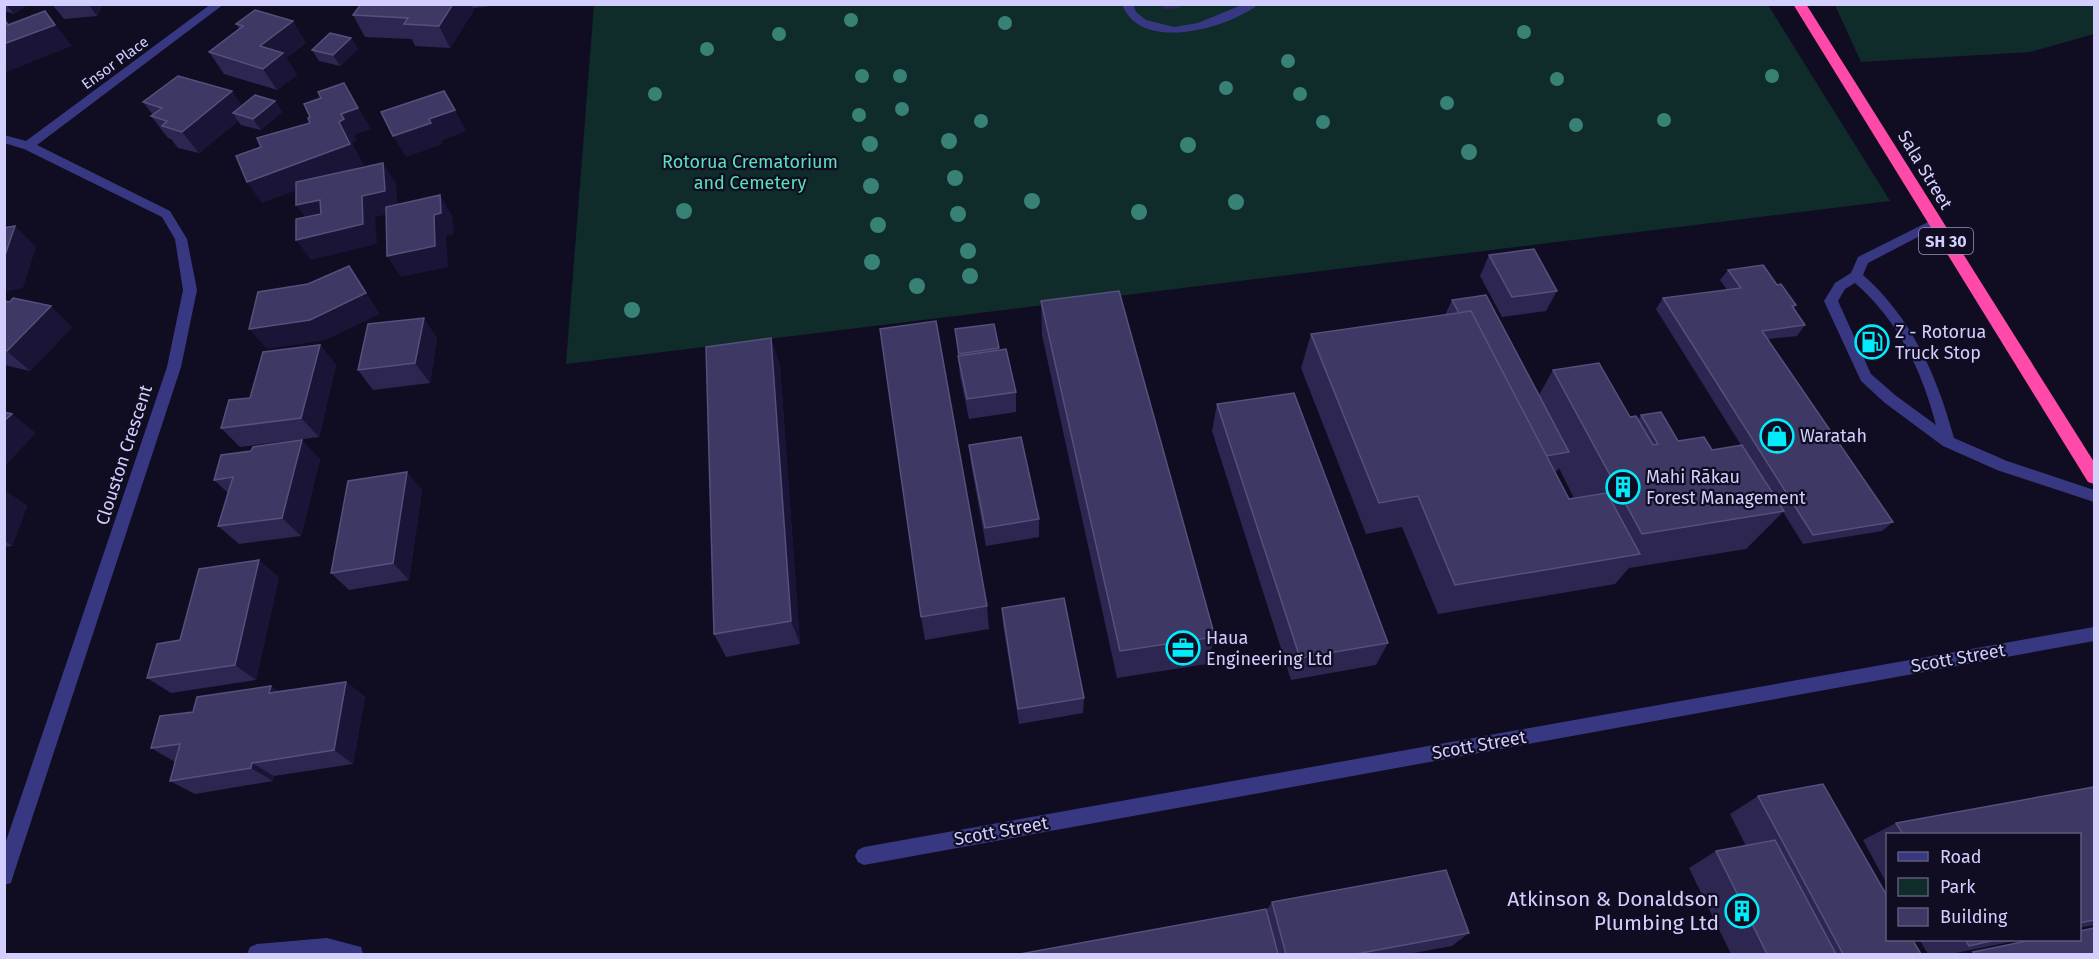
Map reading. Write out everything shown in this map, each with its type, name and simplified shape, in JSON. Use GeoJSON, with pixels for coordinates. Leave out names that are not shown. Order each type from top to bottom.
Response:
{"type":"FeatureCollection","features":[{"type":"Feature","properties":{"kind":"highway","name":"Sala Street"},"geometry":{"type":"LineString","coordinates":[[1799,4],[2094,477]]}},
{"type":"Feature","properties":{"kind":"street","name":"Ensor Place"},"geometry":{"type":"LineString","coordinates":[[28,146],[219,4]]}},
{"type":"Feature","properties":{"kind":"street"},"geometry":{"type":"LineString","coordinates":[[1127,4],[1135,18],[1165,30],[1187,30],[1208,25],[1254,4]]}},
{"type":"Feature","properties":{"kind":"street","name":"Clouston Crescent"},"geometry":{"type":"LineString","coordinates":[[4,139],[28,146],[166,214],[181,239],[190,291],[174,367],[4,876]]}},
{"type":"Feature","properties":{"kind":"street"},"geometry":{"type":"LineString","coordinates":[[1934,223],[1863,260],[1856,276],[1840,286],[1831,301],[1866,377],[1890,399],[1948,441],[2002,466],[2094,496]]}},
{"type":"Feature","properties":{"kind":"street"},"geometry":{"type":"LineString","coordinates":[[1856,276],[1887,304],[1929,378],[1948,441]]}},
{"type":"Feature","properties":{"kind":"street","name":"Scott Street"},"geometry":{"type":"LineString","coordinates":[[864,856],[2094,634]]}},
{"type":"Feature","properties":{"kind":"street"},"geometry":{"type":"LineString","coordinates":[[257,954],[327,948],[354,954]]}},
{"type":"Feature","properties":{"kind":"green space","name":"Rotorua Crematorium and Cemetery"},"geometry":{"type":"Polygon","coordinates":[[[594,5],[1768,5],[1890,201],[566,364],[594,5]]]}},
{"type":"Feature","properties":{"kind":"green space"},"geometry":{"type":"Polygon","coordinates":[[[1835,5],[2094,5],[2094,34],[2030,52],[1861,62],[1835,5]]]}},
{"type":"Feature","properties":{"kind":"building"},"geometry":{"type":"Polygon","coordinates":[[[361,4],[453,4],[439,26],[404,24],[408,18],[353,15],[361,4]]]}},
{"type":"Feature","properties":{"kind":"building"},"geometry":{"type":"Polygon","coordinates":[[[255,10],[293,21],[260,46],[283,53],[263,69],[209,52],[243,26],[236,24],[255,10]]]}},
{"type":"Feature","properties":{"kind":"building"},"geometry":{"type":"Polygon","coordinates":[[[45,11],[55,25],[4,44],[4,19],[8,25],[45,11]]]}},
{"type":"Feature","properties":{"kind":"building"},"geometry":{"type":"Polygon","coordinates":[[[330,33],[351,38],[333,55],[312,50],[330,33]]]}},
{"type":"Feature","properties":{"kind":"building"},"geometry":{"type":"Polygon","coordinates":[[[178,76],[232,91],[182,132],[162,126],[167,121],[151,116],[162,108],[143,102],[178,76]]]}},
{"type":"Feature","properties":{"kind":"building"},"geometry":{"type":"Polygon","coordinates":[[[344,83],[358,108],[341,114],[344,119],[339,122],[350,144],[247,182],[236,156],[261,147],[257,138],[310,123],[308,118],[310,117],[304,104],[321,98],[318,92],[344,83]]]}},
{"type":"Feature","properties":{"kind":"building"},"geometry":{"type":"Polygon","coordinates":[[[444,91],[455,110],[429,119],[431,123],[393,136],[381,112],[444,91]]]}},
{"type":"Feature","properties":{"kind":"building"},"geometry":{"type":"Polygon","coordinates":[[[255,95],[275,101],[253,119],[233,113],[255,95]]]}},
{"type":"Feature","properties":{"kind":"building"},"geometry":{"type":"Polygon","coordinates":[[[383,163],[385,191],[362,196],[363,224],[296,240],[296,219],[321,214],[320,200],[296,205],[296,182],[383,163]]]}},
{"type":"Feature","properties":{"kind":"building"},"geometry":{"type":"Polygon","coordinates":[[[440,195],[441,213],[434,215],[435,246],[387,256],[386,207],[440,195]]]}},
{"type":"Feature","properties":{"kind":"building"},"geometry":{"type":"Polygon","coordinates":[[[15,226],[4,258],[4,228],[15,226]]]}},
{"type":"Feature","properties":{"kind":"building"},"geometry":{"type":"Polygon","coordinates":[[[1534,249],[1557,291],[1512,297],[1489,255],[1534,249]]]}},
{"type":"Feature","properties":{"kind":"building","name":"Waratah"},"geometry":{"type":"Polygon","coordinates":[[[1763,265],[1777,285],[1781,284],[1796,305],[1792,306],[1805,325],[1762,331],[1893,522],[1813,535],[1663,298],[1741,288],[1728,270],[1763,265]]]}},
{"type":"Feature","properties":{"kind":"building"},"geometry":{"type":"Polygon","coordinates":[[[349,266],[366,293],[310,320],[249,329],[258,292],[308,284],[349,266]]]}},
{"type":"Feature","properties":{"kind":"building"},"geometry":{"type":"Polygon","coordinates":[[[1119,291],[1215,637],[1120,651],[1041,301],[1119,291]]]}},
{"type":"Feature","properties":{"kind":"building"},"geometry":{"type":"Polygon","coordinates":[[[1486,295],[1569,452],[1546,456],[1471,311],[1459,313],[1452,300],[1486,295]]]}},
{"type":"Feature","properties":{"kind":"building"},"geometry":{"type":"Polygon","coordinates":[[[13,298],[51,306],[7,351],[4,350],[4,301],[10,302],[13,298]]]}},
{"type":"Feature","properties":{"kind":"building"},"geometry":{"type":"Polygon","coordinates":[[[1471,311],[1569,499],[1607,493],[1640,554],[1455,585],[1418,496],[1379,503],[1311,334],[1471,311]]]}},
{"type":"Feature","properties":{"kind":"building"},"geometry":{"type":"Polygon","coordinates":[[[424,318],[415,363],[358,370],[368,324],[424,318]]]}},
{"type":"Feature","properties":{"kind":"building"},"geometry":{"type":"Polygon","coordinates":[[[936,321],[987,606],[921,617],[880,329],[936,321]]]}},
{"type":"Feature","properties":{"kind":"building"},"geometry":{"type":"Polygon","coordinates":[[[994,324],[999,348],[959,354],[955,329],[994,324]]]}},
{"type":"Feature","properties":{"kind":"building"},"geometry":{"type":"Polygon","coordinates":[[[771,338],[791,621],[714,634],[706,347],[771,338]]]}},
{"type":"Feature","properties":{"kind":"building"},"geometry":{"type":"Polygon","coordinates":[[[320,345],[301,418],[221,428],[229,400],[250,398],[263,352],[320,345]]]}},
{"type":"Feature","properties":{"kind":"building"},"geometry":{"type":"Polygon","coordinates":[[[1006,349],[1016,392],[967,399],[958,356],[1006,349]]]}},
{"type":"Feature","properties":{"kind":"building"},"geometry":{"type":"Polygon","coordinates":[[[1599,363],[1630,417],[1636,416],[1653,445],[1658,444],[1641,415],[1661,412],[1678,441],[1704,437],[1712,450],[1742,445],[1784,511],[1642,534],[1553,370],[1599,363]]]}},
{"type":"Feature","properties":{"kind":"building"},"geometry":{"type":"Polygon","coordinates":[[[1294,393],[1388,643],[1300,658],[1217,404],[1294,393]]]}},
{"type":"Feature","properties":{"kind":"building"},"geometry":{"type":"Polygon","coordinates":[[[4,412],[12,414],[4,421],[4,412]]]}},
{"type":"Feature","properties":{"kind":"building"},"geometry":{"type":"Polygon","coordinates":[[[1021,437],[1039,519],[985,528],[969,445],[1021,437]]]}},
{"type":"Feature","properties":{"kind":"building"},"geometry":{"type":"Polygon","coordinates":[[[302,440],[282,518],[218,526],[233,477],[214,480],[221,455],[251,451],[253,447],[302,440]]]}},
{"type":"Feature","properties":{"kind":"building"},"geometry":{"type":"Polygon","coordinates":[[[407,472],[393,563],[331,573],[348,481],[407,472]]]}},
{"type":"Feature","properties":{"kind":"building"},"geometry":{"type":"Polygon","coordinates":[[[259,560],[235,665],[147,678],[157,644],[180,640],[199,569],[259,560]]]}},
{"type":"Feature","properties":{"kind":"building"},"geometry":{"type":"Polygon","coordinates":[[[1064,598],[1084,698],[1018,709],[1002,608],[1064,598]]]}},
{"type":"Feature","properties":{"kind":"building"},"geometry":{"type":"Polygon","coordinates":[[[346,682],[334,750],[252,763],[251,768],[170,781],[180,744],[151,748],[160,716],[193,712],[197,697],[271,686],[269,693],[346,682]]]}},
{"type":"Feature","properties":{"kind":"building"},"geometry":{"type":"Polygon","coordinates":[[[1823,784],[1886,894],[1886,941],[1913,941],[1921,954],[1843,954],[1758,796],[1823,784]]]}},
{"type":"Feature","properties":{"kind":"building"},"geometry":{"type":"Polygon","coordinates":[[[2094,787],[2094,920],[2081,923],[2081,833],[1902,833],[1896,823],[2094,787]]]}},
{"type":"Feature","properties":{"kind":"building"},"geometry":{"type":"Polygon","coordinates":[[[1775,840],[1836,954],[1767,954],[1716,851],[1775,840]]]}},
{"type":"Feature","properties":{"kind":"building"},"geometry":{"type":"Polygon","coordinates":[[[1446,870],[1469,933],[1356,954],[1286,954],[1272,902],[1446,870]]]}},
{"type":"Feature","properties":{"kind":"building"},"geometry":{"type":"Polygon","coordinates":[[[1266,909],[1278,954],[1020,954],[1266,909]]]}},
{"type":"Feature","properties":{"kind":"building"},"geometry":{"type":"Polygon","coordinates":[[[2094,928],[2094,954],[1975,954],[1973,952],[2027,941],[2081,941],[2081,931],[2094,928]]]}},
{"type":"Feature","properties":{"kind":"building"},"geometry":{"type":"Polygon","coordinates":[[[1966,941],[1991,941],[1969,946],[1966,941]]]}},
{"type":"Feature","properties":{"kind":"place","name":"Z - Rotorua Truck Stop"},"geometry":{"type":"Point","coordinates":[1872,342]}},
{"type":"Feature","properties":{"kind":"place","name":"Waratah"},"geometry":{"type":"Point","coordinates":[1777,436]}},
{"type":"Feature","properties":{"kind":"place","name":"Mahi Rākau Forest Management"},"geometry":{"type":"Point","coordinates":[1623,487]}},
{"type":"Feature","properties":{"kind":"place","name":"Haua Engineering Ltd"},"geometry":{"type":"Point","coordinates":[1183,648]}},
{"type":"Feature","properties":{"kind":"place","name":"Atkinson & Donaldson Plumbing Ltd"},"geometry":{"type":"Point","coordinates":[1742,911]}}]}
